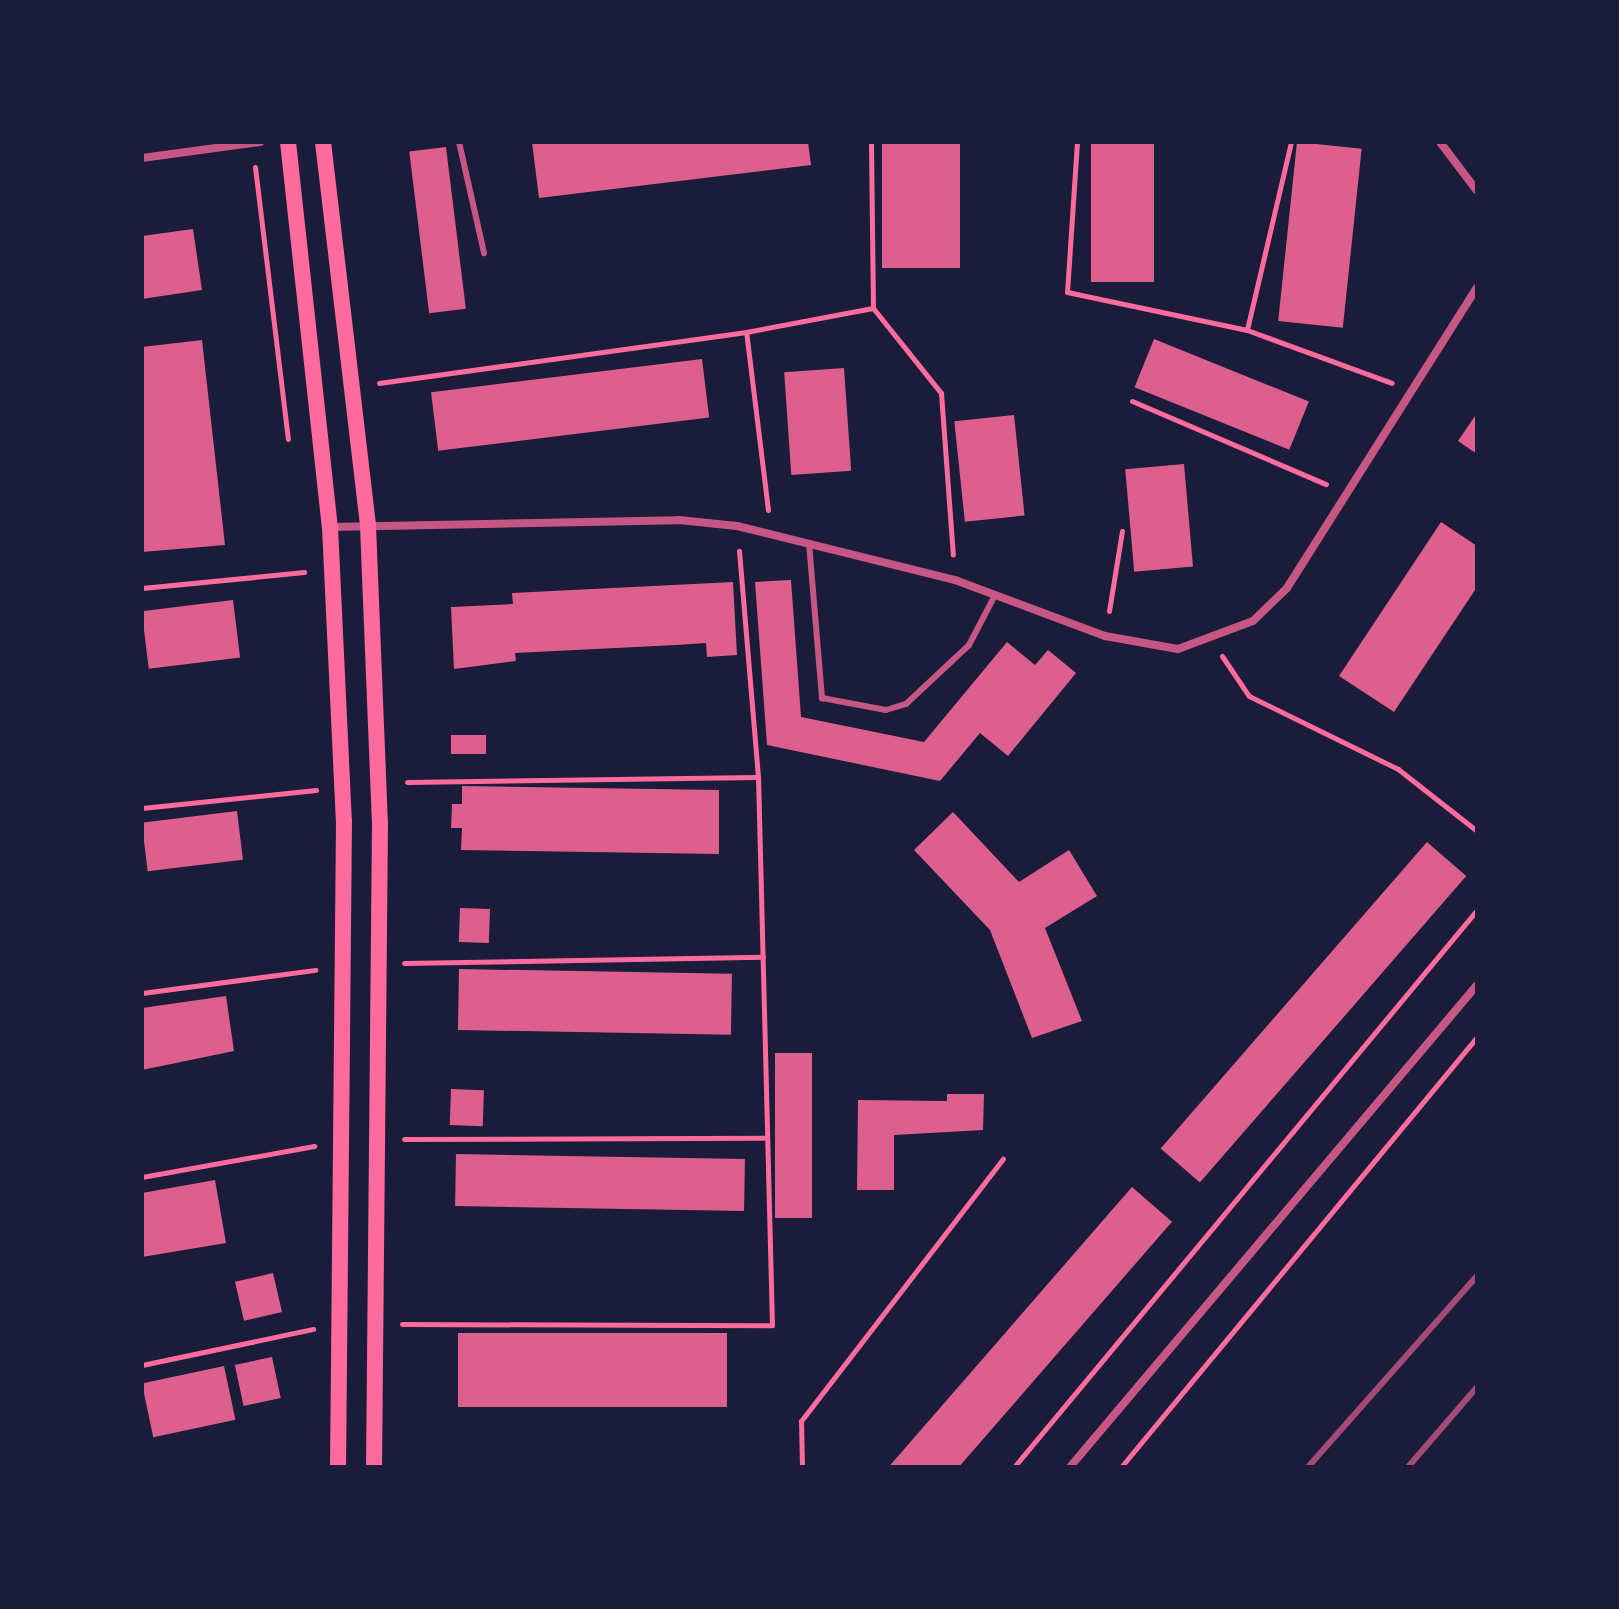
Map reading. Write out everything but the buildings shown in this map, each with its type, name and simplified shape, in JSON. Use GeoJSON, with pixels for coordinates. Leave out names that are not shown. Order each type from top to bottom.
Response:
{"type":"FeatureCollection","features":[{"type":"Feature","properties":{"kind":"main road"},"geometry":{"type":"LineString","coordinates":[[288,142],[330,527],[344,821],[338,1467]]}},
{"type":"Feature","properties":{"kind":"main road"},"geometry":{"type":"LineString","coordinates":[[323,142],[368,526],[380,822],[374,1467]]}},
{"type":"Feature","properties":{"kind":"street"},"geometry":{"type":"LineString","coordinates":[[1440,142],[1474,177],[1477,191]]}},
{"type":"Feature","properties":{"kind":"street"},"geometry":{"type":"LineString","coordinates":[[142,158],[256,143]]}},
{"type":"Feature","properties":{"kind":"street"},"geometry":{"type":"LineString","coordinates":[[330,527],[679,520],[737,526],[955,580],[1105,636],[1178,649],[1214,639],[1253,621],[1287,588],[1352,495],[1477,288]]}},
{"type":"Feature","properties":{"kind":"street"},"geometry":{"type":"LineString","coordinates":[[1070,1467],[1477,985]]}},
{"type":"Feature","properties":{"kind":"lane"},"geometry":{"type":"LineString","coordinates":[[459,142],[484,253]]}},
{"type":"Feature","properties":{"kind":"lane"},"geometry":{"type":"LineString","coordinates":[[809,542],[822,698],[886,710],[906,704],[969,645],[995,595]]}},
{"type":"Feature","properties":{"kind":"path"},"geometry":{"type":"LineString","coordinates":[[871,142],[873,308],[941,393],[955,580]]}},
{"type":"Feature","properties":{"kind":"path"},"geometry":{"type":"LineString","coordinates":[[1077,142],[1067,292],[1247,330],[1415,391]]}},
{"type":"Feature","properties":{"kind":"path"},"geometry":{"type":"LineString","coordinates":[[1247,330],[1291,142]]}},
{"type":"Feature","properties":{"kind":"path"},"geometry":{"type":"LineString","coordinates":[[256,143],[289,447]]}},
{"type":"Feature","properties":{"kind":"path"},"geometry":{"type":"LineString","coordinates":[[353,387],[746,332],[873,308]]}},
{"type":"Feature","properties":{"kind":"path"},"geometry":{"type":"LineString","coordinates":[[746,332],[771,532]]}},
{"type":"Feature","properties":{"kind":"path"},"geometry":{"type":"LineString","coordinates":[[1132,401],[1352,495]]}},
{"type":"Feature","properties":{"kind":"path"},"geometry":{"type":"LineString","coordinates":[[399,1324],[772,1325],[758,777],[737,526]]}},
{"type":"Feature","properties":{"kind":"path"},"geometry":{"type":"LineString","coordinates":[[1105,636],[1122,531]]}},
{"type":"Feature","properties":{"kind":"path"},"geometry":{"type":"LineString","coordinates":[[303,557],[306,588]]}},
{"type":"Feature","properties":{"kind":"path"},"geometry":{"type":"LineString","coordinates":[[142,588],[305,572]]}},
{"type":"Feature","properties":{"kind":"path"},"geometry":{"type":"LineString","coordinates":[[1214,639],[1249,696],[1398,769],[1477,831]]}},
{"type":"Feature","properties":{"kind":"path"},"geometry":{"type":"LineString","coordinates":[[315,774],[316,805]]}},
{"type":"Feature","properties":{"kind":"path"},"geometry":{"type":"LineString","coordinates":[[400,782],[758,777]]}},
{"type":"Feature","properties":{"kind":"path"},"geometry":{"type":"LineString","coordinates":[[142,808],[316,790]]}},
{"type":"Feature","properties":{"kind":"path"},"geometry":{"type":"LineString","coordinates":[[1014,1467],[1477,910]]}},
{"type":"Feature","properties":{"kind":"path"},"geometry":{"type":"LineString","coordinates":[[317,954],[318,985]]}},
{"type":"Feature","properties":{"kind":"path"},"geometry":{"type":"LineString","coordinates":[[403,963],[763,957]]}},
{"type":"Feature","properties":{"kind":"path"},"geometry":{"type":"LineString","coordinates":[[142,993],[317,969]]}},
{"type":"Feature","properties":{"kind":"path"},"geometry":{"type":"LineString","coordinates":[[1121,1467],[1477,1037]]}},
{"type":"Feature","properties":{"kind":"path"},"geometry":{"type":"LineString","coordinates":[[319,1129],[319,1160]]}},
{"type":"Feature","properties":{"kind":"path"},"geometry":{"type":"LineString","coordinates":[[402,1139],[767,1138]]}},
{"type":"Feature","properties":{"kind":"path"},"geometry":{"type":"LineString","coordinates":[[142,1177],[320,1145]]}},
{"type":"Feature","properties":{"kind":"path"},"geometry":{"type":"LineString","coordinates":[[802,1467],[801,1421],[1003,1159]]}},
{"type":"Feature","properties":{"kind":"path"},"geometry":{"type":"LineString","coordinates":[[317,1313],[317,1343]]}},
{"type":"Feature","properties":{"kind":"path"},"geometry":{"type":"LineString","coordinates":[[142,1365],[317,1328]]}},
{"type":"Feature","properties":{"kind":"railway"},"geometry":{"type":"LineString","coordinates":[[1308,1467],[1477,1276]]}},
{"type":"Feature","properties":{"kind":"railway"},"geometry":{"type":"LineString","coordinates":[[1408,1467],[1477,1387]]}}]}
